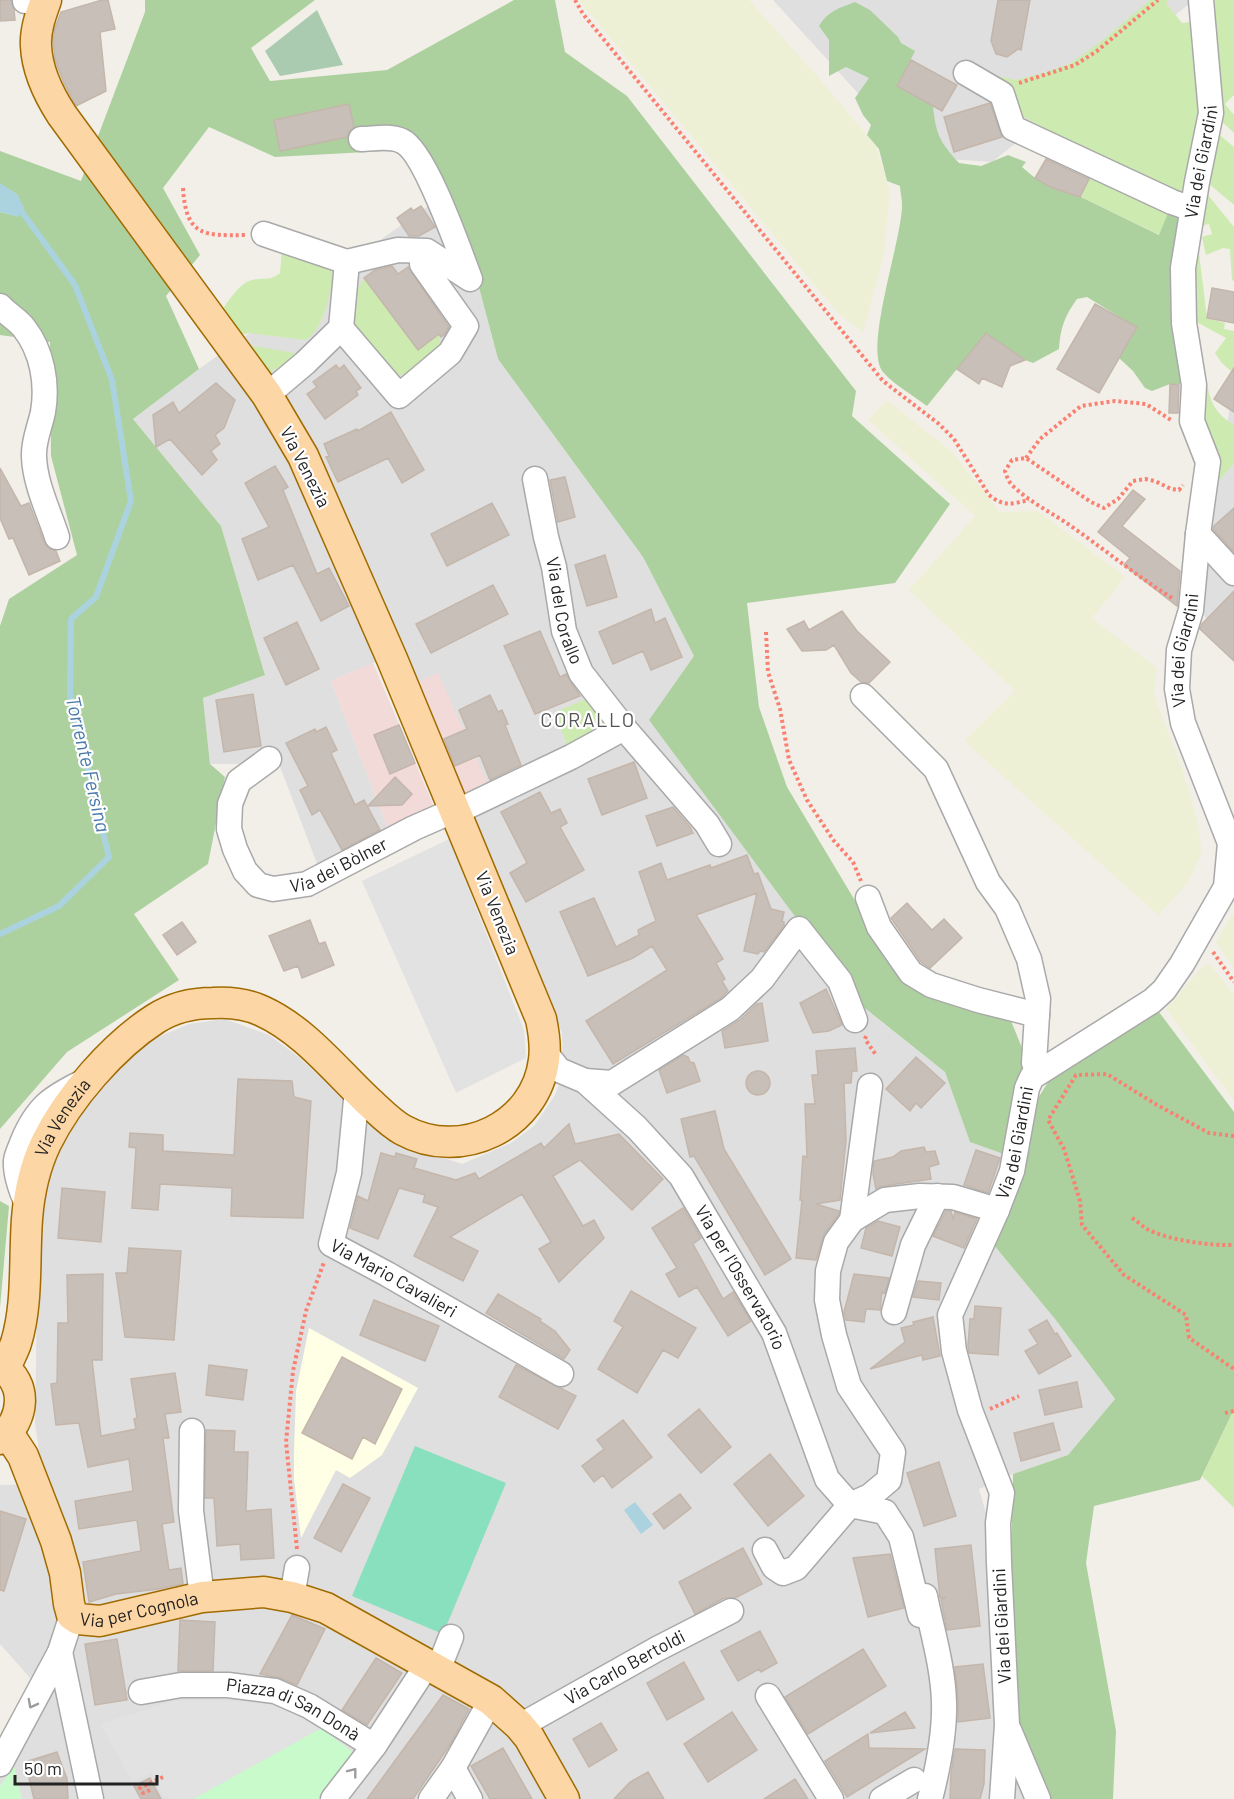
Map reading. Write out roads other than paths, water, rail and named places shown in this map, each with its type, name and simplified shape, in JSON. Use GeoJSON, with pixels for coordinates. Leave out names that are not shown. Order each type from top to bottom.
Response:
{"type":"FeatureCollection","features":[{"type":"Feature","properties":{"kind":"main road","name":"Via Venezia"},"geometry":{"type":"LineString","coordinates":[[4,1436],[17,1418],[21,1400],[16,1383],[2,1367],[16,1343],[23,1309],[20,1188],[65,1112],[92,1077],[134,1035],[157,1017],[178,1008],[200,1003],[229,1002],[263,1011],[292,1029],[388,1119],[403,1130],[432,1141],[464,1142],[493,1133],[514,1118],[538,1083],[545,1052],[541,1019],[456,811],[321,493],[303,456],[267,395],[48,93],[36,46],[37,30],[32,0]]}},
{"type":"Feature","properties":{"kind":"main road","name":"Via per Cognola"},"geometry":{"type":"LineString","coordinates":[[4,1436],[23,1456],[56,1541],[72,1615],[78,1619],[100,1621],[202,1597],[264,1592],[291,1597],[326,1608],[491,1700],[520,1726],[536,1748],[564,1799]]}},
{"type":"Feature","properties":{"kind":"street","name":"Via dei Giardini"},"geometry":{"type":"LineString","coordinates":[[1002,1799],[1007,1725],[998,1523],[1002,1492],[973,1418],[954,1351],[950,1315],[1012,1171],[1027,1088],[1032,1077],[1137,1010],[1164,990],[1200,934],[1226,887],[1230,843],[1184,723],[1177,689],[1179,650],[1191,610],[1208,462],[1192,421],[1194,385],[1184,323],[1183,268],[1210,113],[1202,0]]}},
{"type":"Feature","properties":{"kind":"street"},"geometry":{"type":"LineString","coordinates":[[966,73],[1002,94],[1012,128],[1172,202],[1192,209]]}},
{"type":"Feature","properties":{"kind":"street"},"geometry":{"type":"LineString","coordinates":[[264,234],[348,262],[398,250],[427,251],[470,279],[444,208],[414,150],[404,141],[392,138],[361,140]]}},
{"type":"Feature","properties":{"kind":"street"},"geometry":{"type":"LineString","coordinates":[[267,395],[341,328],[348,262]]}},
{"type":"Feature","properties":{"kind":"street"},"geometry":{"type":"LineString","coordinates":[[341,328],[399,396],[450,353],[466,326],[422,264]]}},
{"type":"Feature","properties":{"kind":"street"},"geometry":{"type":"LineString","coordinates":[[0,306],[24,327],[39,355],[44,376],[44,391],[43,411],[34,454],[35,472],[57,537]]}},
{"type":"Feature","properties":{"kind":"street","name":"Via del Corallo"},"geometry":{"type":"LineString","coordinates":[[535,479],[554,567],[564,631],[581,673],[624,728],[708,824],[719,844]]}},
{"type":"Feature","properties":{"kind":"street"},"geometry":{"type":"LineString","coordinates":[[1198,534],[1234,573]]}},
{"type":"Feature","properties":{"kind":"street"},"geometry":{"type":"LineString","coordinates":[[863,696],[936,769],[988,882],[1007,908],[1029,959],[1038,999],[1034,1063],[1038,1072]]}},
{"type":"Feature","properties":{"kind":"street"},"geometry":{"type":"LineString","coordinates":[[456,811],[571,757],[624,728]]}},
{"type":"Feature","properties":{"kind":"street","name":"Via dei Bòlner"},"geometry":{"type":"LineString","coordinates":[[269,759],[239,781],[230,804],[229,829],[235,849],[245,871],[258,885],[273,889],[307,884],[414,828],[456,811]]}},
{"type":"Feature","properties":{"kind":"street"},"geometry":{"type":"LineString","coordinates":[[868,898],[879,927],[911,973],[931,984],[978,1000],[1037,1015]]}},
{"type":"Feature","properties":{"kind":"street","name":"Via per l'Osservatorio"},"geometry":{"type":"LineString","coordinates":[[545,1052],[559,1070],[585,1081],[612,1083],[730,1009],[762,979],[799,929],[840,981],[855,1020]]}},
{"type":"Feature","properties":{"kind":"street","name":"Via per l'Osservatorio"},"geometry":{"type":"LineString","coordinates":[[585,1081],[637,1128],[681,1176],[694,1195],[774,1333],[827,1479],[850,1505]]}},
{"type":"Feature","properties":{"kind":"street"},"geometry":{"type":"LineString","coordinates":[[852,1220],[870,1086]]}},
{"type":"Feature","properties":{"kind":"street","name":"Via Mario Cavalieri"},"geometry":{"type":"LineString","coordinates":[[357,1090],[349,1173],[331,1244],[561,1374]]}},
{"type":"Feature","properties":{"kind":"street"},"geometry":{"type":"LineString","coordinates":[[765,1550],[774,1567],[783,1573],[796,1569],[850,1505],[870,1496],[889,1480],[893,1452],[849,1386],[826,1300],[828,1271],[836,1242],[852,1220],[885,1200],[920,1196],[953,1197],[997,1210]]}},
{"type":"Feature","properties":{"kind":"street"},"geometry":{"type":"LineString","coordinates":[[894,1312],[913,1245],[937,1196]]}},
{"type":"Feature","properties":{"kind":"street"},"geometry":{"type":"LineString","coordinates":[[192,1431],[191,1511],[202,1597]]}},
{"type":"Feature","properties":{"kind":"street"},"geometry":{"type":"LineString","coordinates":[[850,1505],[885,1512],[919,1562],[937,1650],[944,1703],[939,1763],[930,1799]]}},
{"type":"Feature","properties":{"kind":"street"},"geometry":{"type":"LineString","coordinates":[[901,1537],[920,1615]]}},
{"type":"Feature","properties":{"kind":"street"},"geometry":{"type":"LineString","coordinates":[[291,1597],[297,1559]]}},
{"type":"Feature","properties":{"kind":"street","name":"Via Carlo Bertoldi"},"geometry":{"type":"LineString","coordinates":[[520,1726],[657,1649],[731,1611]]}},
{"type":"Feature","properties":{"kind":"street"},"geometry":{"type":"LineString","coordinates":[[0,1764],[60,1652],[72,1615]]}},
{"type":"Feature","properties":{"kind":"street"},"geometry":{"type":"LineString","coordinates":[[374,1746],[433,1667],[450,1637]]}},
{"type":"Feature","properties":{"kind":"street"},"geometry":{"type":"LineString","coordinates":[[60,1652],[92,1798]]}},
{"type":"Feature","properties":{"kind":"street","name":"Piazza di San Donà"},"geometry":{"type":"LineString","coordinates":[[141,1692],[181,1685],[228,1685],[275,1691],[309,1706],[374,1746],[333,1799]]}},
{"type":"Feature","properties":{"kind":"street"},"geometry":{"type":"LineString","coordinates":[[768,1696],[831,1799]]}},
{"type":"Feature","properties":{"kind":"street"},"geometry":{"type":"LineString","coordinates":[[431,1799],[453,1768],[491,1700]]}},
{"type":"Feature","properties":{"kind":"street","name":"Via dei Giardini"},"geometry":{"type":"LineString","coordinates":[[1007,1725],[1038,1799]]}},
{"type":"Feature","properties":{"kind":"street"},"geometry":{"type":"LineString","coordinates":[[453,1768],[470,1799]]}},
{"type":"Feature","properties":{"kind":"street"},"geometry":{"type":"LineString","coordinates":[[882,1799],[914,1780]]}},
{"type":"Feature","properties":{"kind":"water"},"geometry":{"type":"Polygon","coordinates":[[[0,183],[18,195],[24,208],[18,217],[0,212],[0,183]]]}},
{"type":"Feature","properties":{"kind":"water"},"geometry":{"type":"Polygon","coordinates":[[[635,1502],[653,1525],[641,1534],[624,1510],[635,1502]]]}},
{"type":"Feature","properties":{"kind":"waterway","name":"Torrente Fersina"},"geometry":{"type":"LineString","coordinates":[[0,934],[59,906],[109,857],[70,696],[71,619],[96,597],[131,501],[112,380],[75,285],[17,205]]}},
{"type":"Feature","properties":{"kind":"district","name":"CORALLO"},"geometry":{"type":"Point","coordinates":[588,720]}}]}
